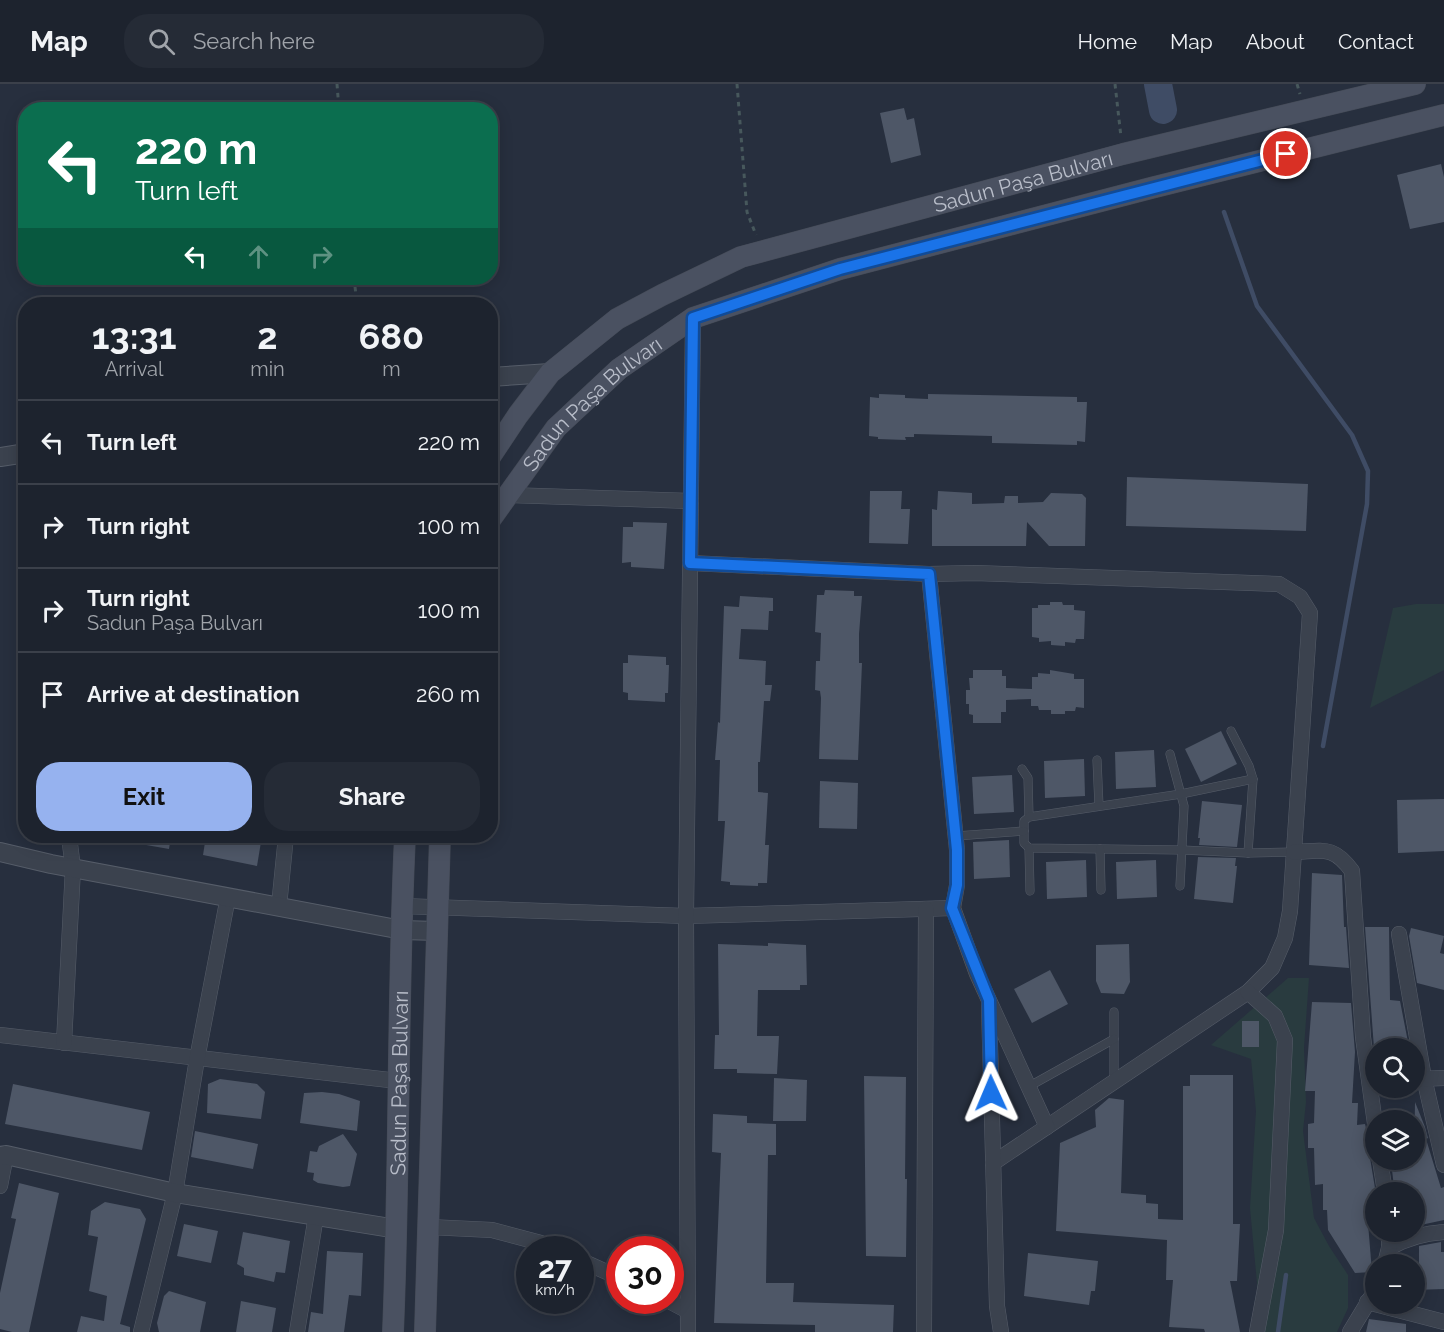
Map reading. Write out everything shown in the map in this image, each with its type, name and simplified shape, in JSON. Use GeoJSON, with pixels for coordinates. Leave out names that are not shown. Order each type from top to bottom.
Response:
{"type":"FeatureCollection","features":[{"type":"Feature","properties":{"kind":"main road","name":"Sadun Paşa Bulvarı"},"geometry":{"type":"LineString","coordinates":[[498,446],[518,415],[550,374],[617,319],[741,257],[1123,154],[1415,84]]}},
{"type":"Feature","properties":{"kind":"main road","name":"Sadun Paşa Bulvarı"},"geometry":{"type":"LineString","coordinates":[[498,509],[556,428],[619,369],[693,318],[840,269],[1444,115]]}},
{"type":"Feature","properties":{"kind":"main road","name":"Sadun Paşa Bulvarı"},"geometry":{"type":"LineString","coordinates":[[393,1332],[397,1229],[398,1016],[405,843]]}},
{"type":"Feature","properties":{"kind":"main road","name":"Sadun Paşa Bulvarı"},"geometry":{"type":"LineString","coordinates":[[425,1332],[440,843]]}},
{"type":"Feature","properties":{"kind":"street"},"geometry":{"type":"LineString","coordinates":[[688,1332],[686,916],[693,318]]}},
{"type":"Feature","properties":{"kind":"street"},"geometry":{"type":"LineString","coordinates":[[498,377],[550,374]]}},
{"type":"Feature","properties":{"kind":"street"},"geometry":{"type":"LineString","coordinates":[[0,457],[18,458]]}},
{"type":"Feature","properties":{"kind":"street"},"geometry":{"type":"LineString","coordinates":[[508,495],[691,501]]}},
{"type":"Feature","properties":{"kind":"street"},"geometry":{"type":"LineString","coordinates":[[690,563],[929,574],[975,573],[1280,584],[1300,597],[1310,613],[1290,911],[1285,938],[1272,968],[1248,992],[993,1163]]}},
{"type":"Feature","properties":{"kind":"street"},"geometry":{"type":"LineString","coordinates":[[929,574],[956,836],[957,885],[952,908],[989,1000],[1047,1127]]}},
{"type":"Feature","properties":{"kind":"street"},"geometry":{"type":"LineString","coordinates":[[64,1042],[73,868],[70,843]]}},
{"type":"Feature","properties":{"kind":"street"},"geometry":{"type":"LineString","coordinates":[[279,906],[285,843]]}},
{"type":"Feature","properties":{"kind":"street"},"geometry":{"type":"LineString","coordinates":[[1294,852],[1329,851],[1342,857],[1352,871],[1365,1048]]}},
{"type":"Feature","properties":{"kind":"street"},"geometry":{"type":"LineString","coordinates":[[0,852],[73,868],[402,930],[437,931]]}},
{"type":"Feature","properties":{"kind":"street"},"geometry":{"type":"LineString","coordinates":[[141,1332],[175,1193],[197,1059],[228,897]]}},
{"type":"Feature","properties":{"kind":"street"},"geometry":{"type":"LineString","coordinates":[[401,906],[686,916],[952,908]]}},
{"type":"Feature","properties":{"kind":"street"},"geometry":{"type":"LineString","coordinates":[[924,1332],[926,909]]}},
{"type":"Feature","properties":{"kind":"street"},"geometry":{"type":"LineString","coordinates":[[1399,934],[1413,1038]]}},
{"type":"Feature","properties":{"kind":"street"},"geometry":{"type":"LineString","coordinates":[[1248,992],[1275,1016],[1285,1040],[1276,1230],[1257,1332]]}},
{"type":"Feature","properties":{"kind":"street"},"geometry":{"type":"LineString","coordinates":[[989,1000],[997,1306],[1001,1332]]}},
{"type":"Feature","properties":{"kind":"street"},"geometry":{"type":"LineString","coordinates":[[0,1035],[398,1081]]}},
{"type":"Feature","properties":{"kind":"street"},"geometry":{"type":"LineString","coordinates":[[1425,1079],[1444,1078]]}},
{"type":"Feature","properties":{"kind":"street"},"geometry":{"type":"LineString","coordinates":[[1425,1098],[1444,1165]]}},
{"type":"Feature","properties":{"kind":"street"},"geometry":{"type":"LineString","coordinates":[[0,1186],[3,1155],[175,1193],[397,1229]]}},
{"type":"Feature","properties":{"kind":"street"},"geometry":{"type":"LineString","coordinates":[[297,1332],[316,1216]]}},
{"type":"Feature","properties":{"kind":"street"},"geometry":{"type":"LineString","coordinates":[[429,1227],[492,1230],[516,1236]]}},
{"type":"Feature","properties":{"kind":"street"},"geometry":{"type":"LineString","coordinates":[[1389,1248],[1413,1237],[1444,1232]]}},
{"type":"Feature","properties":{"kind":"street"},"geometry":{"type":"LineString","coordinates":[[1388,1254],[1389,1242]]}},
{"type":"Feature","properties":{"kind":"street"},"geometry":{"type":"LineString","coordinates":[[1350,1332],[1365,1306]]}},
{"type":"Feature","properties":{"kind":"street"},"geometry":{"type":"LineString","coordinates":[[1413,1314],[1444,1322]]}},
{"type":"Feature","properties":{"kind":"lane"},"geometry":{"type":"LineString","coordinates":[[1231,731],[1253,779],[1248,853]]}},
{"type":"Feature","properties":{"kind":"lane"},"geometry":{"type":"LineString","coordinates":[[1170,754],[1184,806],[1180,886]]}},
{"type":"Feature","properties":{"kind":"lane"},"geometry":{"type":"LineString","coordinates":[[1097,760],[1099,806]]}},
{"type":"Feature","properties":{"kind":"lane"},"geometry":{"type":"LineString","coordinates":[[1022,769],[1028,778],[1029,817]]}},
{"type":"Feature","properties":{"kind":"lane"},"geometry":{"type":"LineString","coordinates":[[1030,891],[1029,848],[1024,843],[1024,820],[1029,817],[1181,794],[1253,779]]}},
{"type":"Feature","properties":{"kind":"lane"},"geometry":{"type":"LineString","coordinates":[[956,836],[1024,831]]}},
{"type":"Feature","properties":{"kind":"lane"},"geometry":{"type":"LineString","coordinates":[[1029,848],[1294,852]]}},
{"type":"Feature","properties":{"kind":"lane"},"geometry":{"type":"LineString","coordinates":[[1100,849],[1101,890]]}},
{"type":"Feature","properties":{"kind":"lane"},"geometry":{"type":"LineString","coordinates":[[1114,1011],[1114,1082]]}},
{"type":"Feature","properties":{"kind":"lane"},"geometry":{"type":"LineString","coordinates":[[1028,1087],[1114,1039]]}},
{"type":"Feature","properties":{"kind":"path"},"geometry":{"type":"LineString","coordinates":[[337,84],[338,102]]}},
{"type":"Feature","properties":{"kind":"path"},"geometry":{"type":"LineString","coordinates":[[737,84],[747,212],[762,251]]}},
{"type":"Feature","properties":{"kind":"path"},"geometry":{"type":"LineString","coordinates":[[1115,84],[1123,154]]}},
{"type":"Feature","properties":{"kind":"shaded area"},"geometry":{"type":"Polygon","coordinates":[[[1416,604],[1444,604],[1444,670],[1370,708],[1393,608],[1416,604]]]}},
{"type":"Feature","properties":{"kind":"shaded area"},"geometry":{"type":"Polygon","coordinates":[[[1288,978],[1309,978],[1304,1048],[1306,1102],[1303,1131],[1314,1218],[1348,1275],[1348,1308],[1337,1332],[1257,1332],[1258,1294],[1250,1208],[1256,1111],[1251,1059],[1211,1045],[1288,978]]]}},
{"type":"Feature","properties":{"kind":"building"},"geometry":{"type":"Polygon","coordinates":[[[904,108],[907,120],[914,118],[921,155],[891,163],[880,113],[904,108]]]}},
{"type":"Feature","properties":{"kind":"building"},"geometry":{"type":"Polygon","coordinates":[[[1441,164],[1444,177],[1444,222],[1410,229],[1397,175],[1441,164]]]}},
{"type":"Feature","properties":{"kind":"building"},"geometry":{"type":"Polygon","coordinates":[[[879,394],[928,399],[928,394],[1077,397],[1077,402],[1087,402],[1085,442],[1077,441],[1077,445],[992,443],[992,436],[914,434],[914,437],[905,437],[906,440],[878,439],[878,437],[869,436],[870,397],[879,398],[879,394]]]}},
{"type":"Feature","properties":{"kind":"building"},"geometry":{"type":"Polygon","coordinates":[[[1127,477],[1308,484],[1306,531],[1126,526],[1127,477]]]}},
{"type":"Feature","properties":{"kind":"building"},"geometry":{"type":"Polygon","coordinates":[[[870,491],[902,491],[901,509],[910,509],[908,544],[869,543],[870,491]]]}},
{"type":"Feature","properties":{"kind":"building"},"geometry":{"type":"Polygon","coordinates":[[[938,491],[972,493],[972,504],[1004,503],[1005,496],[1018,496],[1018,503],[1043,502],[1051,493],[1082,494],[1086,498],[1085,546],[1049,546],[1027,522],[1026,546],[932,546],[932,509],[937,510],[938,491]]]}},
{"type":"Feature","properties":{"kind":"building"},"geometry":{"type":"Polygon","coordinates":[[[633,522],[667,523],[664,569],[631,567],[631,562],[622,563],[623,527],[633,527],[633,522]]]}},
{"type":"Feature","properties":{"kind":"building"},"geometry":{"type":"Polygon","coordinates":[[[825,590],[854,591],[854,596],[862,596],[859,634],[859,663],[862,663],[858,760],[819,759],[821,698],[820,691],[815,690],[816,661],[820,661],[821,633],[815,632],[817,595],[824,595],[825,590]]]}},
{"type":"Feature","properties":{"kind":"building"},"geometry":{"type":"Polygon","coordinates":[[[740,596],[773,598],[773,611],[769,611],[768,630],[741,629],[739,659],[766,661],[765,685],[772,685],[770,701],[764,701],[760,762],[758,762],[758,792],[768,793],[765,845],[769,845],[767,883],[758,883],[758,886],[730,885],[730,882],[721,881],[725,821],[718,821],[720,760],[715,760],[718,722],[720,723],[724,606],[739,607],[740,596]]]}},
{"type":"Feature","properties":{"kind":"building"},"geometry":{"type":"Polygon","coordinates":[[[1050,602],[1074,605],[1074,610],[1085,611],[1084,639],[1076,639],[1075,643],[1065,642],[1065,646],[1051,645],[1051,641],[1039,642],[1039,638],[1032,637],[1032,608],[1038,608],[1038,605],[1050,605],[1050,602]]]}},
{"type":"Feature","properties":{"kind":"building"},"geometry":{"type":"Polygon","coordinates":[[[628,655],[666,657],[666,665],[669,665],[668,693],[665,693],[665,702],[628,700],[628,693],[623,692],[623,663],[628,663],[628,655]]]}},
{"type":"Feature","properties":{"kind":"building"},"geometry":{"type":"Polygon","coordinates":[[[973,670],[1002,670],[1002,676],[1006,676],[1006,688],[1032,689],[1032,677],[1038,677],[1038,673],[1050,674],[1050,670],[1074,674],[1074,679],[1084,679],[1084,708],[1076,707],[1075,711],[1065,711],[1065,714],[1051,714],[1051,710],[1039,710],[1038,706],[1031,706],[1031,699],[1006,700],[1006,712],[1001,712],[1001,723],[973,723],[973,715],[969,714],[969,704],[966,704],[966,690],[970,690],[969,678],[973,678],[973,670]]]}},
{"type":"Feature","properties":{"kind":"building"},"geometry":{"type":"Polygon","coordinates":[[[1221,731],[1237,764],[1201,782],[1185,749],[1221,731]]]}},
{"type":"Feature","properties":{"kind":"building"},"geometry":{"type":"Polygon","coordinates":[[[1154,750],[1156,787],[1116,789],[1115,752],[1154,750]]]}},
{"type":"Feature","properties":{"kind":"building"},"geometry":{"type":"Polygon","coordinates":[[[1084,759],[1085,796],[1045,798],[1044,761],[1084,759]]]}},
{"type":"Feature","properties":{"kind":"building"},"geometry":{"type":"Polygon","coordinates":[[[1012,775],[1014,812],[974,814],[972,777],[1012,775]]]}},
{"type":"Feature","properties":{"kind":"building"},"geometry":{"type":"Polygon","coordinates":[[[820,781],[858,783],[857,829],[819,828],[820,781]]]}},
{"type":"Feature","properties":{"kind":"building"},"geometry":{"type":"Polygon","coordinates":[[[1444,799],[1444,851],[1398,853],[1397,800],[1444,799]]]}},
{"type":"Feature","properties":{"kind":"building"},"geometry":{"type":"Polygon","coordinates":[[[1202,801],[1242,805],[1237,847],[1199,845],[1202,801]]]}},
{"type":"Feature","properties":{"kind":"building"},"geometry":{"type":"Polygon","coordinates":[[[1009,840],[1010,877],[974,879],[973,842],[1009,840]]]}},
{"type":"Feature","properties":{"kind":"building"},"geometry":{"type":"Polygon","coordinates":[[[135,843],[170,843],[169,849],[135,843]]]}},
{"type":"Feature","properties":{"kind":"building"},"geometry":{"type":"Polygon","coordinates":[[[205,843],[261,843],[257,866],[203,855],[205,843]]]}},
{"type":"Feature","properties":{"kind":"building"},"geometry":{"type":"Polygon","coordinates":[[[1198,857],[1236,858],[1233,903],[1194,899],[1198,857]]]}},
{"type":"Feature","properties":{"kind":"building"},"geometry":{"type":"Polygon","coordinates":[[[1086,860],[1087,897],[1047,899],[1046,862],[1086,860]]]}},
{"type":"Feature","properties":{"kind":"building"},"geometry":{"type":"Polygon","coordinates":[[[1156,860],[1157,897],[1117,899],[1116,862],[1156,860]]]}},
{"type":"Feature","properties":{"kind":"building"},"geometry":{"type":"Polygon","coordinates":[[[1312,873],[1342,875],[1344,927],[1346,927],[1349,968],[1309,965],[1312,873]]]}},
{"type":"Feature","properties":{"kind":"building"},"geometry":{"type":"Polygon","coordinates":[[[1365,927],[1389,927],[1390,1000],[1400,1001],[1407,1038],[1373,1038],[1365,927]]]}},
{"type":"Feature","properties":{"kind":"building"},"geometry":{"type":"Polygon","coordinates":[[[1411,928],[1444,936],[1440,953],[1444,954],[1444,990],[1417,983],[1409,936],[1411,928]]]}},
{"type":"Feature","properties":{"kind":"building"},"geometry":{"type":"Polygon","coordinates":[[[768,943],[806,945],[807,985],[800,985],[800,990],[758,990],[757,1036],[779,1036],[777,1074],[737,1073],[737,1069],[714,1069],[715,1035],[719,1035],[718,944],[768,946],[768,943]]]}},
{"type":"Feature","properties":{"kind":"building"},"geometry":{"type":"Polygon","coordinates":[[[1129,944],[1130,982],[1124,994],[1101,993],[1096,981],[1096,945],[1129,944]]]}},
{"type":"Feature","properties":{"kind":"building"},"geometry":{"type":"Polygon","coordinates":[[[1050,970],[1068,1004],[1032,1023],[1014,989],[1050,970]]]}},
{"type":"Feature","properties":{"kind":"building"},"geometry":{"type":"Polygon","coordinates":[[[1312,1002],[1351,1003],[1355,1052],[1352,1103],[1358,1103],[1357,1125],[1365,1124],[1365,1170],[1372,1170],[1374,1182],[1365,1182],[1365,1242],[1370,1242],[1371,1254],[1365,1254],[1365,1272],[1355,1273],[1328,1230],[1327,1210],[1323,1210],[1323,1184],[1315,1185],[1314,1148],[1308,1148],[1308,1124],[1314,1123],[1315,1091],[1305,1091],[1312,1002]]]}},
{"type":"Feature","properties":{"kind":"building"},"geometry":{"type":"Polygon","coordinates":[[[1242,1021],[1259,1021],[1259,1047],[1242,1047],[1242,1021]]]}},
{"type":"Feature","properties":{"kind":"building"},"geometry":{"type":"Polygon","coordinates":[[[1190,1075],[1233,1075],[1233,1224],[1240,1224],[1237,1281],[1230,1281],[1240,1332],[1205,1332],[1204,1329],[1169,1327],[1173,1280],[1166,1280],[1167,1240],[1056,1231],[1060,1143],[1096,1127],[1095,1110],[1109,1098],[1124,1100],[1121,1193],[1146,1195],[1146,1203],[1158,1204],[1158,1219],[1183,1220],[1183,1086],[1190,1086],[1190,1075]]]}},
{"type":"Feature","properties":{"kind":"building"},"geometry":{"type":"Polygon","coordinates":[[[864,1076],[906,1077],[906,1257],[866,1256],[864,1076]]]}},
{"type":"Feature","properties":{"kind":"building"},"geometry":{"type":"Polygon","coordinates":[[[774,1078],[807,1080],[806,1121],[773,1121],[774,1078]]]}},
{"type":"Feature","properties":{"kind":"building"},"geometry":{"type":"Polygon","coordinates":[[[220,1079],[257,1084],[265,1092],[261,1119],[207,1113],[208,1084],[220,1079]]]}},
{"type":"Feature","properties":{"kind":"building"},"geometry":{"type":"Polygon","coordinates":[[[13,1084],[150,1112],[142,1150],[5,1124],[13,1084]]]}},
{"type":"Feature","properties":{"kind":"building"},"geometry":{"type":"Polygon","coordinates":[[[304,1093],[339,1094],[360,1101],[357,1131],[300,1123],[304,1093]]]}},
{"type":"Feature","properties":{"kind":"building"},"geometry":{"type":"Polygon","coordinates":[[[713,1114],[747,1116],[747,1123],[776,1124],[776,1155],[768,1155],[766,1283],[794,1283],[793,1302],[894,1305],[893,1332],[815,1332],[815,1325],[714,1323],[721,1153],[712,1152],[713,1114]]]}},
{"type":"Feature","properties":{"kind":"building"},"geometry":{"type":"Polygon","coordinates":[[[1425,1127],[1428,1138],[1426,1139],[1441,1188],[1444,1187],[1444,1220],[1425,1224],[1425,1182],[1393,1182],[1392,1170],[1425,1170],[1425,1127]]]}},
{"type":"Feature","properties":{"kind":"building"},"geometry":{"type":"Polygon","coordinates":[[[195,1131],[258,1144],[253,1169],[191,1157],[195,1131]]]}},
{"type":"Feature","properties":{"kind":"building"},"geometry":{"type":"Polygon","coordinates":[[[343,1134],[357,1154],[350,1186],[318,1183],[313,1180],[314,1173],[307,1172],[310,1151],[317,1152],[319,1146],[343,1134]]]}},
{"type":"Feature","properties":{"kind":"building"},"geometry":{"type":"Polygon","coordinates":[[[19,1183],[59,1193],[29,1332],[0,1329],[0,1293],[16,1219],[11,1218],[19,1183]]]}},
{"type":"Feature","properties":{"kind":"building"},"geometry":{"type":"Polygon","coordinates":[[[105,1202],[140,1209],[146,1219],[120,1324],[130,1327],[130,1332],[77,1332],[81,1316],[104,1321],[107,1296],[89,1291],[98,1237],[88,1235],[91,1211],[105,1202]]]}},
{"type":"Feature","properties":{"kind":"building"},"geometry":{"type":"Polygon","coordinates":[[[184,1224],[218,1231],[211,1263],[177,1256],[184,1224]]]}},
{"type":"Feature","properties":{"kind":"building"},"geometry":{"type":"Polygon","coordinates":[[[243,1232],[290,1241],[285,1273],[276,1272],[274,1282],[244,1275],[244,1268],[237,1264],[243,1232]]]}},
{"type":"Feature","properties":{"kind":"building"},"geometry":{"type":"Polygon","coordinates":[[[1441,1242],[1441,1252],[1444,1252],[1444,1289],[1425,1290],[1425,1254],[1419,1254],[1419,1246],[1441,1242]]]}},
{"type":"Feature","properties":{"kind":"building"},"geometry":{"type":"Polygon","coordinates":[[[327,1251],[363,1253],[361,1296],[349,1295],[344,1332],[308,1332],[311,1312],[323,1314],[327,1251]]]}},
{"type":"Feature","properties":{"kind":"building"},"geometry":{"type":"Polygon","coordinates":[[[1028,1253],[1098,1261],[1095,1291],[1091,1291],[1089,1305],[1024,1296],[1028,1253]]]}},
{"type":"Feature","properties":{"kind":"building"},"geometry":{"type":"Polygon","coordinates":[[[169,1291],[206,1302],[200,1332],[159,1332],[157,1323],[164,1296],[169,1291]]]}},
{"type":"Feature","properties":{"kind":"building"},"geometry":{"type":"Polygon","coordinates":[[[241,1301],[276,1308],[272,1332],[236,1332],[241,1301]]]}},
{"type":"Feature","properties":{"kind":"building"},"geometry":{"type":"Polygon","coordinates":[[[1369,1319],[1406,1324],[1406,1332],[1366,1332],[1369,1319]]]}},
{"type":"Feature","properties":{"kind":"waterway"},"geometry":{"type":"LineString","coordinates":[[1158,84],[1163,110]]}},
{"type":"Feature","properties":{"kind":"waterway"},"geometry":{"type":"LineString","coordinates":[[1224,212],[1257,306],[1352,435],[1368,471],[1367,504],[1323,746]]}},
{"type":"Feature","properties":{"kind":"waterway"},"geometry":{"type":"LineString","coordinates":[[1278,1332],[1286,1275]]}},
{"type":"Feature","properties":{"kind":"route"},"geometry":{"type":"LineString","coordinates":[[991,1093],[989,1000],[952,908],[957,885],[957,850],[929,574],[690,563],[693,318],[840,269],[1286,154]]}}]}
